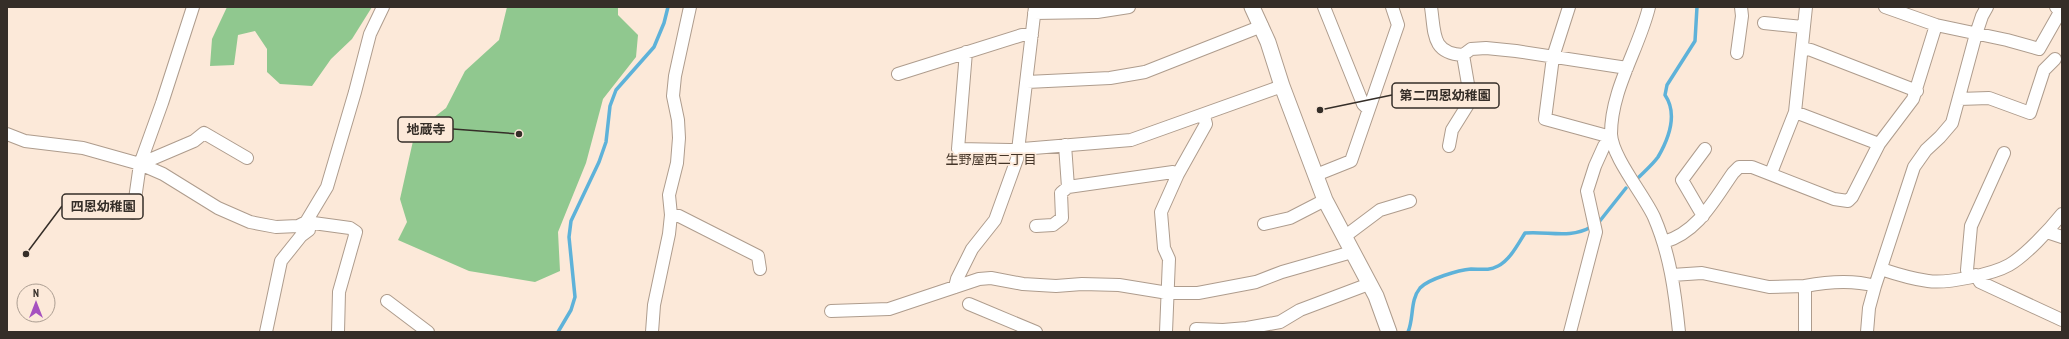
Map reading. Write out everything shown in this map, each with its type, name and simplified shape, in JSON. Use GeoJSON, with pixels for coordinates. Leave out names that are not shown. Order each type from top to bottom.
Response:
{"type":"FeatureCollection","features":[{"type":"Feature","properties":{"kind":"street"},"geometry":{"type":"LineString","coordinates":[[133,213],[140,164],[162,103],[193,7]]}},
{"type":"Feature","properties":{"kind":"street"},"geometry":{"type":"LineString","coordinates":[[266,332],[281,261],[309,230],[308,222],[327,187],[356,92],[370,34],[383,7]]}},
{"type":"Feature","properties":{"kind":"street"},"geometry":{"type":"LineString","coordinates":[[652,332],[654,305],[669,234],[671,216],[670,195],[677,163],[679,138],[678,120],[673,96],[675,76],[690,7]]}},
{"type":"Feature","properties":{"kind":"street"},"geometry":{"type":"LineString","coordinates":[[955,287],[957,279],[972,249],[995,220],[1017,159],[1035,10],[1097,10],[1129,7]]}},
{"type":"Feature","properties":{"kind":"street"},"geometry":{"type":"LineString","coordinates":[[1252,7],[1262,26],[1282,86],[1325,200],[1386,319],[1389,332]]}},
{"type":"Feature","properties":{"kind":"street"},"geometry":{"type":"LineString","coordinates":[[1324,7],[1363,104],[1368,109]]}},
{"type":"Feature","properties":{"kind":"street"},"geometry":{"type":"LineString","coordinates":[[1316,175],[1351,161],[1398,25],[1392,7]]}},
{"type":"Feature","properties":{"kind":"street"},"geometry":{"type":"LineString","coordinates":[[1431,7],[1436,40],[1442,50],[1451,54],[1463,55],[1470,50],[1486,48],[1626,68]]}},
{"type":"Feature","properties":{"kind":"street"},"geometry":{"type":"LineString","coordinates":[[1569,7],[1553,57],[1545,119],[1611,137]]}},
{"type":"Feature","properties":{"kind":"street"},"geometry":{"type":"LineString","coordinates":[[1649,7],[1626,68],[1611,122],[1611,137],[1615,150],[1653,215],[1664,242],[1672,275],[1679,332]]}},
{"type":"Feature","properties":{"kind":"street"},"geometry":{"type":"LineString","coordinates":[[1737,52],[1742,16],[1741,7]]}},
{"type":"Feature","properties":{"kind":"street"},"geometry":{"type":"LineString","coordinates":[[1771,173],[1795,112],[1806,7]]}},
{"type":"Feature","properties":{"kind":"street"},"geometry":{"type":"LineString","coordinates":[[1885,7],[1936,25],[2007,40],[2039,49],[2060,12],[2056,7]]}},
{"type":"Feature","properties":{"kind":"street"},"geometry":{"type":"LineString","coordinates":[[1867,332],[1869,308],[1875,286],[1896,217],[1914,167],[1926,150],[1952,123],[1976,34],[1982,16],[1987,7]]}},
{"type":"Feature","properties":{"kind":"street"},"geometry":{"type":"LineString","coordinates":[[1764,23],[1804,27]]}},
{"type":"Feature","properties":{"kind":"street"},"geometry":{"type":"LineString","coordinates":[[1664,242],[1676,239],[1696,225],[1732,172],[1739,167],[1752,167],[1771,173],[1834,199],[1848,201],[1852,197],[1879,144],[1905,111],[1917,91],[1936,25]]}},
{"type":"Feature","properties":{"kind":"street"},"geometry":{"type":"LineString","coordinates":[[1027,82],[1110,78],[1145,72],[1262,26]]}},
{"type":"Feature","properties":{"kind":"street"},"geometry":{"type":"LineString","coordinates":[[898,74],[1022,35],[1032,35]]}},
{"type":"Feature","properties":{"kind":"street"},"geometry":{"type":"LineString","coordinates":[[1802,48],[1917,91]]}},
{"type":"Feature","properties":{"kind":"street"},"geometry":{"type":"LineString","coordinates":[[966,52],[958,149],[1010,150],[1019,148],[1065,146],[1131,140],[1204,116],[1282,86]]}},
{"type":"Feature","properties":{"kind":"street"},"geometry":{"type":"LineString","coordinates":[[1449,146],[1452,130],[1467,106],[1470,96],[1463,55]]}},
{"type":"Feature","properties":{"kind":"street"},"geometry":{"type":"LineString","coordinates":[[1959,99],[1990,98],[2030,113],[2044,70],[2055,59]]}},
{"type":"Feature","properties":{"kind":"street"},"geometry":{"type":"LineString","coordinates":[[1795,112],[1879,144]]}},
{"type":"Feature","properties":{"kind":"street"},"geometry":{"type":"LineString","coordinates":[[1166,332],[1169,259],[1164,248],[1162,212],[1178,174],[1206,124],[1204,116]]}},
{"type":"Feature","properties":{"kind":"street"},"geometry":{"type":"LineString","coordinates":[[140,164],[194,141],[204,133],[247,158]]}},
{"type":"Feature","properties":{"kind":"street"},"geometry":{"type":"LineString","coordinates":[[7,134],[25,141],[83,148],[140,164],[163,174],[218,208],[250,222],[276,228],[298,226],[308,222],[350,228],[356,232],[338,292],[338,332]]}},
{"type":"Feature","properties":{"kind":"street"},"geometry":{"type":"LineString","coordinates":[[1570,332],[1596,232],[1587,191],[1595,166],[1611,137]]}},
{"type":"Feature","properties":{"kind":"street"},"geometry":{"type":"LineString","coordinates":[[1065,146],[1068,187]]}},
{"type":"Feature","properties":{"kind":"street"},"geometry":{"type":"LineString","coordinates":[[1703,216],[1682,180],[1705,149]]}},
{"type":"Feature","properties":{"kind":"street"},"geometry":{"type":"LineString","coordinates":[[2004,153],[1971,226],[1967,270],[1980,282],[2062,320]]}},
{"type":"Feature","properties":{"kind":"street"},"geometry":{"type":"LineString","coordinates":[[1036,226],[1053,225],[1062,218],[1061,193],[1068,187],[1173,172],[1178,174]]}},
{"type":"Feature","properties":{"kind":"street"},"geometry":{"type":"LineString","coordinates":[[1264,224],[1290,218],[1325,200]]}},
{"type":"Feature","properties":{"kind":"street"},"geometry":{"type":"LineString","coordinates":[[1344,237],[1380,210],[1410,201]]}},
{"type":"Feature","properties":{"kind":"street"},"geometry":{"type":"LineString","coordinates":[[1881,269],[1929,282],[1989,273],[2010,264],[2046,232],[2062,214]]}},
{"type":"Feature","properties":{"kind":"street"},"geometry":{"type":"LineString","coordinates":[[671,216],[679,216],[758,256],[760,269]]}},
{"type":"Feature","properties":{"kind":"street"},"geometry":{"type":"LineString","coordinates":[[2046,232],[2062,237]]}},
{"type":"Feature","properties":{"kind":"street"},"geometry":{"type":"LineString","coordinates":[[831,311],[889,309],[979,279],[991,278],[1023,284],[1056,286],[1082,284],[1119,285],[1168,293],[1198,293],[1256,282],[1282,272],[1352,252]]}},
{"type":"Feature","properties":{"kind":"street"},"geometry":{"type":"LineString","coordinates":[[1672,275],[1702,273],[1769,287],[1866,283],[1875,286]]}},
{"type":"Feature","properties":{"kind":"street"},"geometry":{"type":"LineString","coordinates":[[1196,329],[1223,330],[1247,328],[1280,322],[1300,310],[1369,284]]}},
{"type":"Feature","properties":{"kind":"street"},"geometry":{"type":"LineString","coordinates":[[1805,286],[1805,332]]}},
{"type":"Feature","properties":{"kind":"street"},"geometry":{"type":"LineString","coordinates":[[387,301],[428,332]]}},
{"type":"Feature","properties":{"kind":"street"},"geometry":{"type":"LineString","coordinates":[[969,304],[1036,332]]}},
{"type":"Feature","properties":{"kind":"green space"},"geometry":{"type":"Polygon","coordinates":[[[227,7],[372,7],[352,39],[331,59],[312,86],[280,84],[267,72],[267,49],[255,31],[238,35],[234,65],[210,66],[212,39],[227,7]]]}},
{"type":"Feature","properties":{"kind":"green space"},"geometry":{"type":"Polygon","coordinates":[[[507,7],[618,7],[618,15],[638,35],[636,57],[603,99],[586,163],[558,232],[560,271],[535,282],[469,271],[398,240],[407,222],[400,199],[415,132],[446,108],[465,71],[499,40],[507,7]]]}},
{"type":"Feature","properties":{"kind":"waterway"},"geometry":{"type":"LineString","coordinates":[[558,332],[571,310],[575,297],[569,237],[571,221],[599,162],[606,142],[610,106],[616,90],[654,47],[664,23],[668,7]]}},
{"type":"Feature","properties":{"kind":"waterway"},"geometry":{"type":"LineString","coordinates":[[1639,177],[1658,157],[1666,142],[1671,118],[1669,102],[1665,95],[1667,85],[1695,41],[1697,7]]}},
{"type":"Feature","properties":{"kind":"waterway"},"geometry":{"type":"LineString","coordinates":[[1599,222],[1626,188]]}},
{"type":"Feature","properties":{"kind":"waterway"},"geometry":{"type":"LineString","coordinates":[[1408,332],[1413,304],[1417,293],[1420,288],[1430,281],[1459,271],[1495,268],[1510,256],[1525,233],[1567,234],[1583,231],[1591,227]]}},
{"type":"Feature","properties":{"kind":"place","name":"第二四恩幼稚園"},"geometry":{"type":"Point","coordinates":[1320,110]}},
{"type":"Feature","properties":{"kind":"place","name":"地蔵寺"},"geometry":{"type":"Point","coordinates":[519,134]}},
{"type":"Feature","properties":{"kind":"place","name":"四恩幼稚園"},"geometry":{"type":"Point","coordinates":[26,254]}},
{"type":"Feature","properties":{"kind":"district","name":"生野屋西二丁目"},"geometry":{"type":"Point","coordinates":[991,159]}}]}
